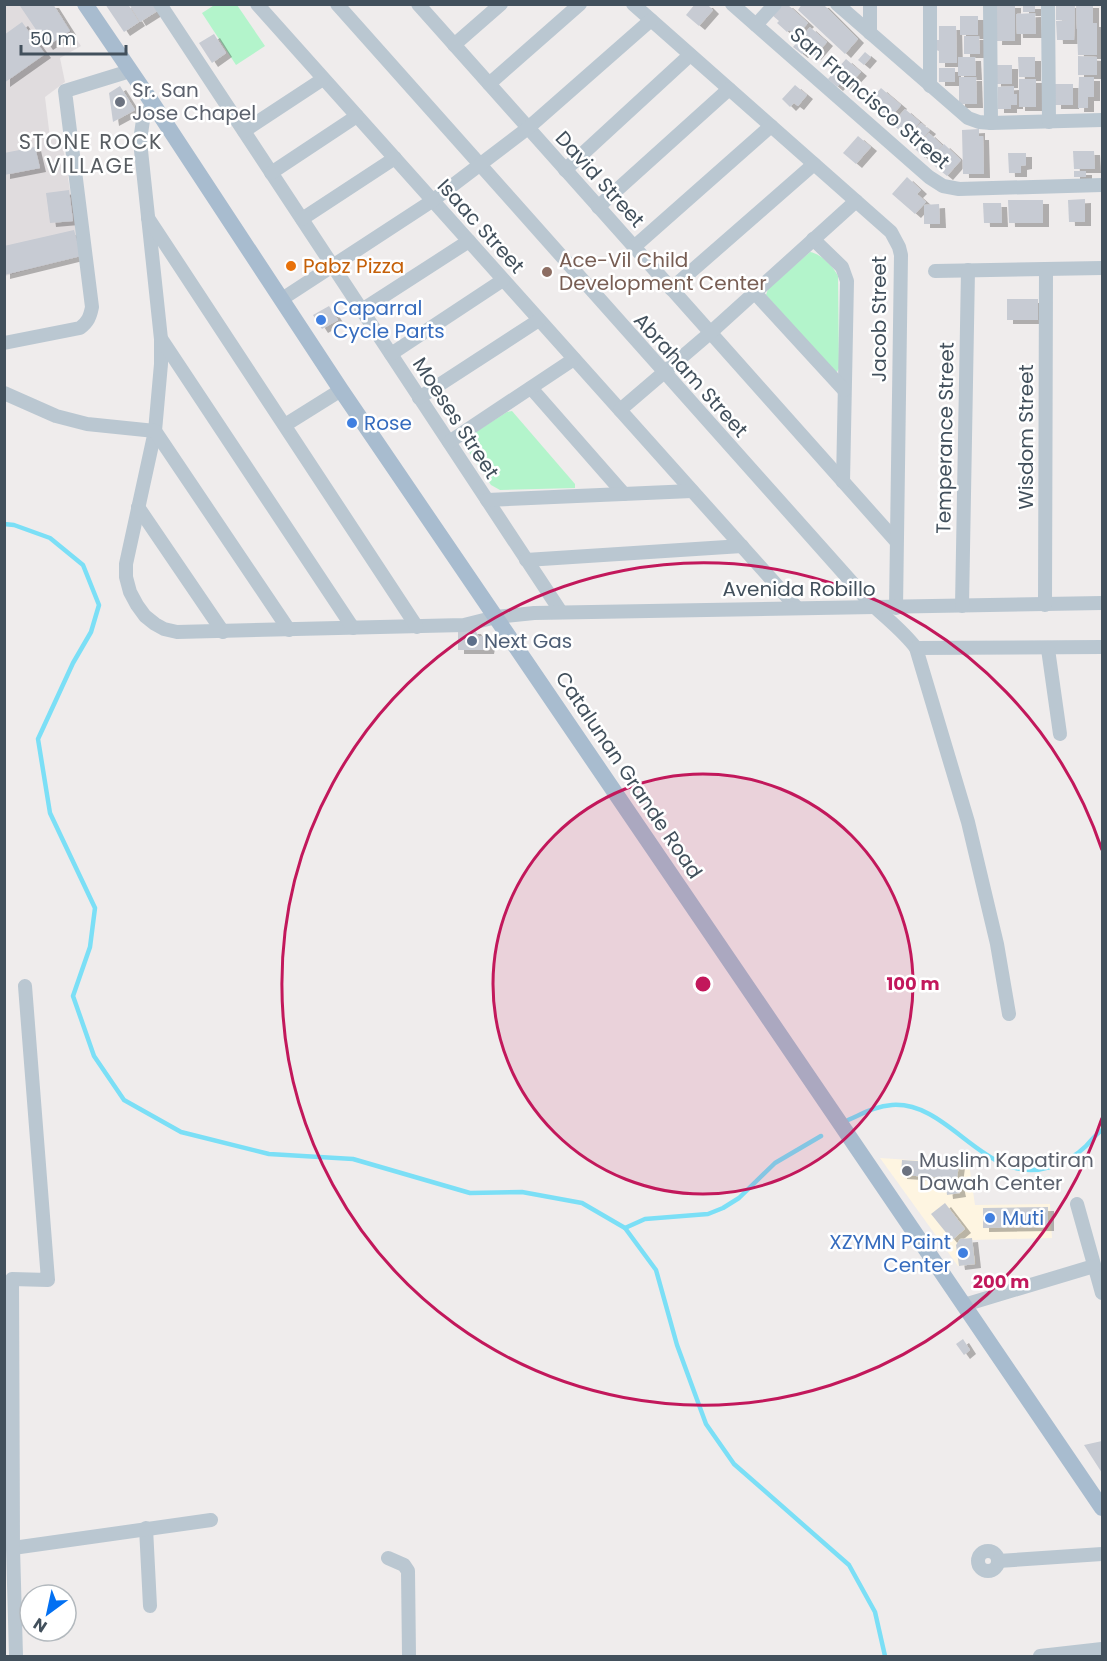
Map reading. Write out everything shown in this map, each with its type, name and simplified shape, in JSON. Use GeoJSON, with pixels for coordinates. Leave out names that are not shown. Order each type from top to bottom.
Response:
{"type":"FeatureCollection","features":[{"type":"Feature","properties":{"kind":"main road","name":"Catalunan Grande Road"},"geometry":{"type":"LineString","coordinates":[[85,4],[341,390],[1102,1508]]}},
{"type":"Feature","properties":{"kind":"street","name":"Moeses Street"},"geometry":{"type":"LineString","coordinates":[[160,4],[561,612]]}},
{"type":"Feature","properties":{"kind":"street","name":"Abraham Street"},"geometry":{"type":"LineString","coordinates":[[337,4],[874,608],[906,634],[916,648]]}},
{"type":"Feature","properties":{"kind":"street"},"geometry":{"type":"LineString","coordinates":[[454,45],[501,4]]}},
{"type":"Feature","properties":{"kind":"street"},"geometry":{"type":"LineString","coordinates":[[489,84],[580,4]]}},
{"type":"Feature","properties":{"kind":"street","name":"Jacob Street"},"geometry":{"type":"LineString","coordinates":[[633,4],[891,232],[896,240],[901,255],[896,608]]}},
{"type":"Feature","properties":{"kind":"street","name":"San Francisco Street"},"geometry":{"type":"LineString","coordinates":[[732,4],[920,170],[943,186],[959,189],[1102,185]]}},
{"type":"Feature","properties":{"kind":"street"},"geometry":{"type":"LineString","coordinates":[[756,25],[775,4]]}},
{"type":"Feature","properties":{"kind":"street"},"geometry":{"type":"LineString","coordinates":[[837,4],[968,118],[991,123],[1102,120]]}},
{"type":"Feature","properties":{"kind":"street"},"geometry":{"type":"LineString","coordinates":[[870,4],[870,33]]}},
{"type":"Feature","properties":{"kind":"street"},"geometry":{"type":"LineString","coordinates":[[930,4],[930,86]]}},
{"type":"Feature","properties":{"kind":"street"},"geometry":{"type":"LineString","coordinates":[[990,4],[991,123]]}},
{"type":"Feature","properties":{"kind":"street"},"geometry":{"type":"LineString","coordinates":[[1048,4],[1049,122]]}},
{"type":"Feature","properties":{"kind":"street","name":"Isaac Street"},"geometry":{"type":"LineString","coordinates":[[258,5],[797,608]]}},
{"type":"Feature","properties":{"kind":"street","name":"David Street"},"geometry":{"type":"LineString","coordinates":[[419,5],[896,541]]}},
{"type":"Feature","properties":{"kind":"street"},"geometry":{"type":"LineString","coordinates":[[282,299],[432,201],[528,128],[651,20]]}},
{"type":"Feature","properties":{"kind":"street"},"geometry":{"type":"LineString","coordinates":[[565,170],[690,55]]}},
{"type":"Feature","properties":{"kind":"street"},"geometry":{"type":"LineString","coordinates":[[4,343],[80,328],[87,323],[92,307],[65,91],[130,71]]}},
{"type":"Feature","properties":{"kind":"street"},"geometry":{"type":"LineString","coordinates":[[244,131],[323,79]]}},
{"type":"Feature","properties":{"kind":"street"},"geometry":{"type":"LineString","coordinates":[[598,207],[729,89]]}},
{"type":"Feature","properties":{"kind":"street","name":"Avenida Robillo"},"geometry":{"type":"LineString","coordinates":[[153,104],[141,128],[147,215],[161,339],[160,385],[155,431],[126,564],[128,585],[137,605],[145,616],[164,629],[177,632],[223,632],[464,626],[513,614],[561,612],[1102,603]]}},
{"type":"Feature","properties":{"kind":"street"},"geometry":{"type":"LineString","coordinates":[[271,173],[357,116]]}},
{"type":"Feature","properties":{"kind":"street"},"geometry":{"type":"LineString","coordinates":[[634,247],[771,126]]}},
{"type":"Feature","properties":{"kind":"street"},"geometry":{"type":"LineString","coordinates":[[302,219],[394,158]]}},
{"type":"Feature","properties":{"kind":"street"},"geometry":{"type":"LineString","coordinates":[[671,289],[814,164]]}},
{"type":"Feature","properties":{"kind":"street"},"geometry":{"type":"LineString","coordinates":[[620,410],[664,374],[856,201]]}},
{"type":"Feature","properties":{"kind":"street"},"geometry":{"type":"LineString","coordinates":[[147,215],[417,627]]}},
{"type":"Feature","properties":{"kind":"street"},"geometry":{"type":"LineString","coordinates":[[813,239],[842,267],[847,281],[843,482]]}},
{"type":"Feature","properties":{"kind":"street"},"geometry":{"type":"LineString","coordinates":[[362,310],[469,241]]}},
{"type":"Feature","properties":{"kind":"street"},"geometry":{"type":"LineString","coordinates":[[935,271],[1102,268]]}},
{"type":"Feature","properties":{"kind":"street","name":"Wisdom Street"},"geometry":{"type":"LineString","coordinates":[[1045,605],[1046,269]]}},
{"type":"Feature","properties":{"kind":"street","name":"Temperance Street"},"geometry":{"type":"LineString","coordinates":[[962,606],[968,270]]}},
{"type":"Feature","properties":{"kind":"street"},"geometry":{"type":"LineString","coordinates":[[391,354],[503,280]]}},
{"type":"Feature","properties":{"kind":"street"},"geometry":{"type":"LineString","coordinates":[[755,293],[844,390]]}},
{"type":"Feature","properties":{"kind":"street"},"geometry":{"type":"LineString","coordinates":[[419,398],[539,320]]}},
{"type":"Feature","properties":{"kind":"street"},"geometry":{"type":"LineString","coordinates":[[161,339],[353,628]]}},
{"type":"Feature","properties":{"kind":"street"},"geometry":{"type":"LineString","coordinates":[[449,442],[574,359]]}},
{"type":"Feature","properties":{"kind":"street"},"geometry":{"type":"LineString","coordinates":[[531,388],[624,494]]}},
{"type":"Feature","properties":{"kind":"street"},"geometry":{"type":"LineString","coordinates":[[285,425],[341,390]]}},
{"type":"Feature","properties":{"kind":"street"},"geometry":{"type":"LineString","coordinates":[[4,393],[56,416],[87,424],[155,431],[289,630]]}},
{"type":"Feature","properties":{"kind":"street"},"geometry":{"type":"LineString","coordinates":[[487,500],[692,491]]}},
{"type":"Feature","properties":{"kind":"street"},"geometry":{"type":"LineString","coordinates":[[138,507],[223,632]]}},
{"type":"Feature","properties":{"kind":"street"},"geometry":{"type":"LineString","coordinates":[[526,560],[742,546]]}},
{"type":"Feature","properties":{"kind":"street"},"geometry":{"type":"LineString","coordinates":[[1009,1014],[997,945],[968,822],[916,648],[1102,647]]}},
{"type":"Feature","properties":{"kind":"street"},"geometry":{"type":"LineString","coordinates":[[1048,649],[1060,734]]}},
{"type":"Feature","properties":{"kind":"street"},"geometry":{"type":"LineString","coordinates":[[16,1656],[13,1548],[12,1279],[48,1280],[25,986]]}},
{"type":"Feature","properties":{"kind":"street"},"geometry":{"type":"LineString","coordinates":[[1077,1204],[1102,1293]]}},
{"type":"Feature","properties":{"kind":"street"},"geometry":{"type":"LineString","coordinates":[[964,1305],[1094,1266]]}},
{"type":"Feature","properties":{"kind":"street"},"geometry":{"type":"LineString","coordinates":[[13,1548],[210,1520]]}},
{"type":"Feature","properties":{"kind":"street"},"geometry":{"type":"LineString","coordinates":[[146,1528],[150,1606]]}},
{"type":"Feature","properties":{"kind":"street"},"geometry":{"type":"LineString","coordinates":[[998,1561],[1102,1554]]}},
{"type":"Feature","properties":{"kind":"street"},"geometry":{"type":"LineString","coordinates":[[388,1558],[404,1565],[408,1571],[409,1656]]}},
{"type":"Feature","properties":{"kind":"street"},"geometry":{"type":"LineString","coordinates":[[1040,1656],[1102,1650]]}},
{"type":"Feature","properties":{"kind":"shaded area"},"geometry":{"type":"Polygon","coordinates":[[[5,5],[53,5],[81,46],[60,58],[65,82],[45,97],[50,138],[61,136],[81,256],[5,276],[5,5]]]}},
{"type":"Feature","properties":{"kind":"shaded area"},"geometry":{"type":"Polygon","coordinates":[[[880,1158],[969,1164],[975,1205],[1050,1204],[1052,1238],[972,1240],[976,1264],[958,1266],[880,1158]]]}},
{"type":"Feature","properties":{"kind":"green space"},"geometry":{"type":"Polygon","coordinates":[[[216,4],[237,5],[265,46],[236,65],[202,13],[216,4]]]}},
{"type":"Feature","properties":{"kind":"green space"},"geometry":{"type":"Polygon","coordinates":[[[810,252],[826,261],[838,276],[839,368],[837,372],[833,371],[766,295],[768,289],[810,252]]]}},
{"type":"Feature","properties":{"kind":"green space"},"geometry":{"type":"Polygon","coordinates":[[[512,411],[575,484],[575,488],[500,490],[491,485],[463,443],[466,438],[512,411]]]}},
{"type":"Feature","properties":{"kind":"building"},"geometry":{"type":"Polygon","coordinates":[[[23,4],[53,4],[70,31],[47,46],[20,6],[23,4]]]}},
{"type":"Feature","properties":{"kind":"building"},"geometry":{"type":"Polygon","coordinates":[[[105,4],[128,4],[139,22],[124,32],[105,4]]]}},
{"type":"Feature","properties":{"kind":"building"},"geometry":{"type":"Polygon","coordinates":[[[129,4],[155,4],[159,10],[140,22],[129,4]]]}},
{"type":"Feature","properties":{"kind":"building"},"geometry":{"type":"Polygon","coordinates":[[[695,4],[707,4],[713,10],[699,26],[686,15],[695,4]]]}},
{"type":"Feature","properties":{"kind":"building"},"geometry":{"type":"Polygon","coordinates":[[[781,4],[787,4],[808,23],[799,33],[794,29],[792,32],[789,30],[787,32],[772,15],[781,4]]]}},
{"type":"Feature","properties":{"kind":"building"},"geometry":{"type":"Polygon","coordinates":[[[802,4],[823,4],[858,39],[845,54],[798,10],[802,4]]]}},
{"type":"Feature","properties":{"kind":"building"},"geometry":{"type":"Polygon","coordinates":[[[997,4],[1015,4],[1015,41],[996,41],[997,4]]]}},
{"type":"Feature","properties":{"kind":"building"},"geometry":{"type":"Polygon","coordinates":[[[1056,4],[1075,4],[1074,40],[1057,40],[1056,21],[1068,21],[1056,20],[1056,4]]]}},
{"type":"Feature","properties":{"kind":"building"},"geometry":{"type":"Polygon","coordinates":[[[1076,4],[1093,4],[1093,23],[1097,23],[1097,55],[1078,55],[1076,4]]]}},
{"type":"Feature","properties":{"kind":"building"},"geometry":{"type":"Polygon","coordinates":[[[1023,5],[1035,5],[1035,12],[1023,12],[1023,5]]]}},
{"type":"Feature","properties":{"kind":"building"},"geometry":{"type":"Polygon","coordinates":[[[1035,13],[1036,34],[1017,34],[1016,14],[1035,13]]]}},
{"type":"Feature","properties":{"kind":"building"},"geometry":{"type":"Polygon","coordinates":[[[960,16],[978,16],[978,35],[960,35],[960,16]]]}},
{"type":"Feature","properties":{"kind":"building"},"geometry":{"type":"Polygon","coordinates":[[[22,22],[45,54],[4,83],[4,35],[22,22]]]}},
{"type":"Feature","properties":{"kind":"building"},"geometry":{"type":"Polygon","coordinates":[[[939,26],[956,26],[957,63],[939,63],[936,40],[939,40],[939,26]]]}},
{"type":"Feature","properties":{"kind":"building"},"geometry":{"type":"Polygon","coordinates":[[[810,27],[827,42],[815,56],[807,49],[802,54],[793,47],[810,27]]]}},
{"type":"Feature","properties":{"kind":"building"},"geometry":{"type":"Polygon","coordinates":[[[214,34],[226,53],[212,63],[199,43],[214,34]]]}},
{"type":"Feature","properties":{"kind":"building"},"geometry":{"type":"Polygon","coordinates":[[[964,36],[979,36],[980,54],[964,54],[964,36]]]}},
{"type":"Feature","properties":{"kind":"building"},"geometry":{"type":"Polygon","coordinates":[[[865,52],[871,57],[864,65],[858,60],[865,52]]]}},
{"type":"Feature","properties":{"kind":"building"},"geometry":{"type":"Polygon","coordinates":[[[1078,56],[1097,57],[1097,75],[1078,75],[1078,56]]]}},
{"type":"Feature","properties":{"kind":"building"},"geometry":{"type":"Polygon","coordinates":[[[958,57],[975,57],[976,76],[958,76],[958,57]]]}},
{"type":"Feature","properties":{"kind":"building"},"geometry":{"type":"Polygon","coordinates":[[[1018,57],[1035,57],[1035,77],[1019,77],[1018,57]]]}},
{"type":"Feature","properties":{"kind":"building"},"geometry":{"type":"Polygon","coordinates":[[[846,59],[861,72],[847,87],[841,83],[837,87],[828,79],[846,59]]]}},
{"type":"Feature","properties":{"kind":"building"},"geometry":{"type":"Polygon","coordinates":[[[995,65],[1012,65],[1012,84],[995,84],[995,65]]]}},
{"type":"Feature","properties":{"kind":"building"},"geometry":{"type":"Polygon","coordinates":[[[939,68],[955,68],[955,82],[939,82],[939,68]]]}},
{"type":"Feature","properties":{"kind":"building"},"geometry":{"type":"Polygon","coordinates":[[[959,77],[976,77],[977,104],[959,104],[959,77]]]}},
{"type":"Feature","properties":{"kind":"building"},"geometry":{"type":"Polygon","coordinates":[[[1079,77],[1094,77],[1094,97],[1088,97],[1088,108],[1078,108],[1079,77]]]}},
{"type":"Feature","properties":{"kind":"building"},"geometry":{"type":"Polygon","coordinates":[[[1019,79],[1036,79],[1036,107],[1019,107],[1019,79]]]}},
{"type":"Feature","properties":{"kind":"building"},"geometry":{"type":"Polygon","coordinates":[[[1055,84],[1073,84],[1073,105],[1055,105],[1055,84]]]}},
{"type":"Feature","properties":{"kind":"building"},"geometry":{"type":"Polygon","coordinates":[[[795,85],[807,95],[798,106],[794,103],[790,107],[782,99],[795,85]]]}},
{"type":"Feature","properties":{"kind":"building","name":"Sr. San Jose Chapel"},"geometry":{"type":"Polygon","coordinates":[[[120,86],[135,110],[113,122],[109,93],[120,86]]]}},
{"type":"Feature","properties":{"kind":"building"},"geometry":{"type":"Polygon","coordinates":[[[1014,86],[1017,105],[1011,105],[1011,109],[998,109],[998,87],[1014,86]]]}},
{"type":"Feature","properties":{"kind":"building"},"geometry":{"type":"Polygon","coordinates":[[[881,88],[901,105],[887,122],[867,104],[881,88]]]}},
{"type":"Feature","properties":{"kind":"building"},"geometry":{"type":"Polygon","coordinates":[[[905,109],[920,122],[907,137],[892,124],[905,109]]]}},
{"type":"Feature","properties":{"kind":"building"},"geometry":{"type":"Polygon","coordinates":[[[921,123],[930,130],[922,139],[914,131],[921,123]]]}},
{"type":"Feature","properties":{"kind":"building"},"geometry":{"type":"Polygon","coordinates":[[[979,129],[979,136],[983,136],[984,174],[963,174],[962,130],[979,129]]]}},
{"type":"Feature","properties":{"kind":"building"},"geometry":{"type":"Polygon","coordinates":[[[929,133],[942,145],[932,156],[929,153],[925,158],[915,149],[929,133]]]}},
{"type":"Feature","properties":{"kind":"building"},"geometry":{"type":"Polygon","coordinates":[[[858,136],[871,147],[856,164],[843,153],[858,136]]]}},
{"type":"Feature","properties":{"kind":"building"},"geometry":{"type":"Polygon","coordinates":[[[944,144],[961,160],[947,176],[929,161],[944,144]]]}},
{"type":"Feature","properties":{"kind":"building"},"geometry":{"type":"Polygon","coordinates":[[[35,147],[40,168],[4,175],[4,153],[35,147]]]}},
{"type":"Feature","properties":{"kind":"building"},"geometry":{"type":"Polygon","coordinates":[[[1073,151],[1094,151],[1095,169],[1074,169],[1073,151]]]}},
{"type":"Feature","properties":{"kind":"building"},"geometry":{"type":"Polygon","coordinates":[[[1008,153],[1026,153],[1026,165],[1021,166],[1021,173],[1009,173],[1008,153]]]}},
{"type":"Feature","properties":{"kind":"building"},"geometry":{"type":"Polygon","coordinates":[[[1074,171],[1086,171],[1086,177],[1074,177],[1074,171]]]}},
{"type":"Feature","properties":{"kind":"building"},"geometry":{"type":"Polygon","coordinates":[[[907,177],[921,190],[917,194],[926,202],[915,214],[892,194],[907,177]]]}},
{"type":"Feature","properties":{"kind":"building"},"geometry":{"type":"Polygon","coordinates":[[[69,190],[73,221],[50,223],[46,193],[69,190]]]}},
{"type":"Feature","properties":{"kind":"building"},"geometry":{"type":"Polygon","coordinates":[[[1085,199],[1085,222],[1069,222],[1068,200],[1085,199]]]}},
{"type":"Feature","properties":{"kind":"building"},"geometry":{"type":"Polygon","coordinates":[[[1008,200],[1043,200],[1043,223],[1009,223],[1008,200]]]}},
{"type":"Feature","properties":{"kind":"building"},"geometry":{"type":"Polygon","coordinates":[[[983,203],[1001,203],[1002,223],[984,223],[983,203]]]}},
{"type":"Feature","properties":{"kind":"building"},"geometry":{"type":"Polygon","coordinates":[[[939,204],[940,224],[924,224],[924,205],[939,204]]]}},
{"type":"Feature","properties":{"kind":"building"},"geometry":{"type":"Polygon","coordinates":[[[74,230],[81,256],[4,275],[4,246],[74,230]]]}},
{"type":"Feature","properties":{"kind":"building"},"geometry":{"type":"Polygon","coordinates":[[[1007,299],[1038,299],[1038,320],[1007,320],[1007,299]]]}},
{"type":"Feature","properties":{"kind":"building"},"geometry":{"type":"Polygon","coordinates":[[[329,306],[338,320],[322,329],[313,315],[329,306]]]}},
{"type":"Feature","properties":{"kind":"building","name":"Next Gas"},"geometry":{"type":"Polygon","coordinates":[[[458,630],[475,630],[479,637],[483,636],[489,645],[488,650],[458,650],[458,630]]]}},
{"type":"Feature","properties":{"kind":"building"},"geometry":{"type":"Polygon","coordinates":[[[902,1160],[959,1164],[957,1179],[960,1193],[947,1195],[945,1178],[901,1175],[902,1160]]]}},
{"type":"Feature","properties":{"kind":"building"},"geometry":{"type":"Polygon","coordinates":[[[945,1203],[965,1229],[952,1240],[931,1214],[945,1203]]]}},
{"type":"Feature","properties":{"kind":"building"},"geometry":{"type":"Polygon","coordinates":[[[1048,1207],[1048,1227],[983,1228],[983,1208],[1048,1207]]]}},
{"type":"Feature","properties":{"kind":"building"},"geometry":{"type":"Polygon","coordinates":[[[972,1238],[975,1264],[959,1266],[956,1245],[960,1239],[972,1238]]]}},
{"type":"Feature","properties":{"kind":"building"},"geometry":{"type":"Polygon","coordinates":[[[963,1339],[970,1350],[964,1355],[956,1344],[963,1339]]]}},
{"type":"Feature","properties":{"kind":"building"},"geometry":{"type":"Polygon","coordinates":[[[1102,1441],[1102,1473],[1084,1445],[1102,1441]]]}},
{"type":"Feature","properties":{"kind":"waterway"},"geometry":{"type":"LineString","coordinates":[[4,524],[14,525],[50,538],[83,565],[99,605],[91,632],[73,663],[38,739],[50,813],[95,908],[90,947],[73,996],[94,1056],[124,1100],[181,1132],[269,1154],[353,1159],[470,1193],[522,1192],[582,1203],[625,1228],[656,1270],[677,1345],[706,1424],[734,1464],[849,1565],[875,1612],[885,1656]]}},
{"type":"Feature","properties":{"kind":"waterway"},"geometry":{"type":"LineString","coordinates":[[848,1120],[886,1106],[913,1107],[951,1128],[987,1155],[1006,1165],[1027,1170],[1050,1167],[1074,1156],[1102,1130]]}},
{"type":"Feature","properties":{"kind":"waterway"},"geometry":{"type":"LineString","coordinates":[[625,1228],[645,1219],[708,1214],[723,1208],[739,1198],[775,1163],[821,1136]]}},
{"type":"Feature","properties":{"kind":"place","name":"Sr. San Jose Chapel"},"geometry":{"type":"Point","coordinates":[120,102]}},
{"type":"Feature","properties":{"kind":"place","name":"Pabz Pizza"},"geometry":{"type":"Point","coordinates":[291,266]}},
{"type":"Feature","properties":{"kind":"place","name":"Ace-Vil Child Development Center"},"geometry":{"type":"Point","coordinates":[547,272]}},
{"type":"Feature","properties":{"kind":"place","name":"Caparral Cycle Parts"},"geometry":{"type":"Point","coordinates":[321,320]}},
{"type":"Feature","properties":{"kind":"place","name":"Rose"},"geometry":{"type":"Point","coordinates":[352,423]}},
{"type":"Feature","properties":{"kind":"place","name":"Next Gas"},"geometry":{"type":"Point","coordinates":[472,641]}},
{"type":"Feature","properties":{"kind":"place","name":"Muslim Kapatiran Dawah Center"},"geometry":{"type":"Point","coordinates":[907,1171]}},
{"type":"Feature","properties":{"kind":"place","name":"Muti"},"geometry":{"type":"Point","coordinates":[990,1218]}},
{"type":"Feature","properties":{"kind":"place","name":"XZYMN Paint Center"},"geometry":{"type":"Point","coordinates":[963,1253]}},
{"type":"Feature","properties":{"kind":"district","name":"STONE ROCK VILLAGE"},"geometry":{"type":"Point","coordinates":[91,154]}}]}
